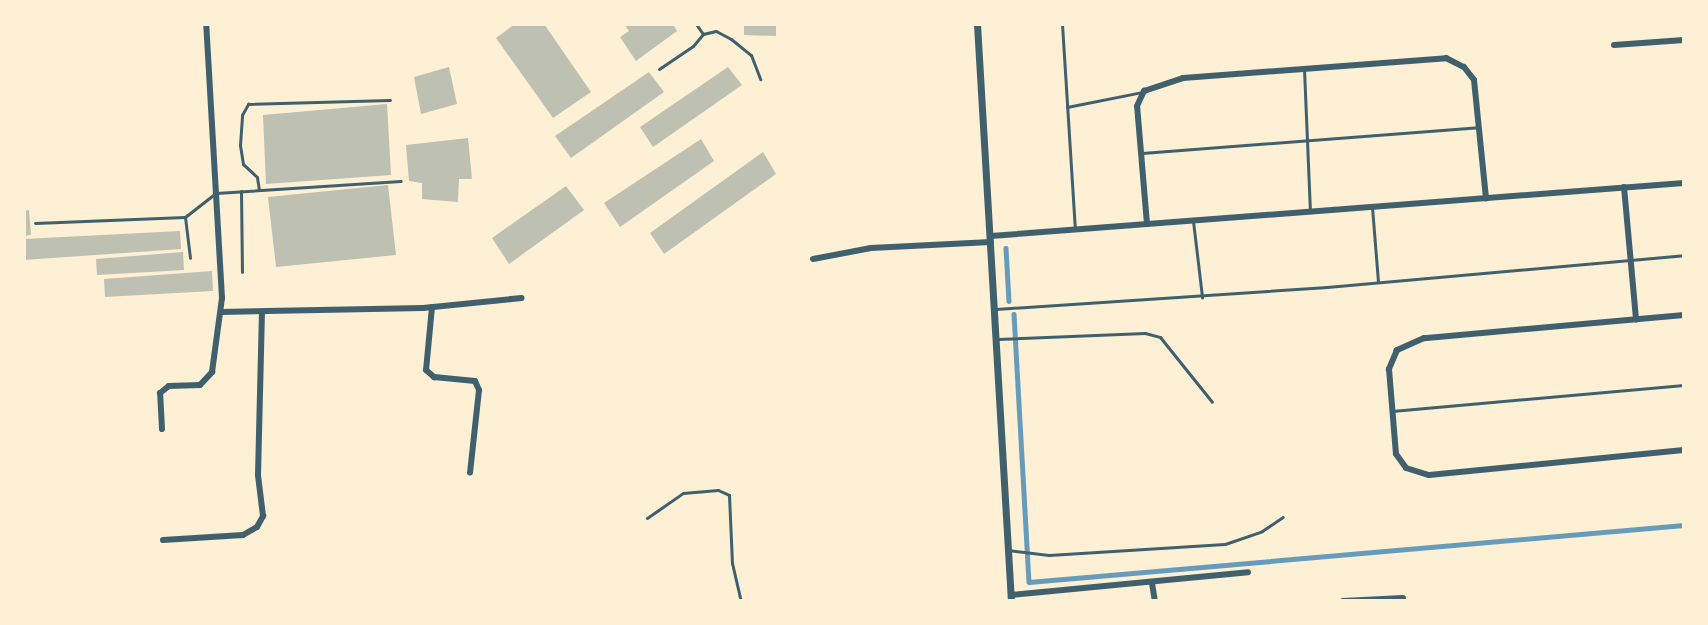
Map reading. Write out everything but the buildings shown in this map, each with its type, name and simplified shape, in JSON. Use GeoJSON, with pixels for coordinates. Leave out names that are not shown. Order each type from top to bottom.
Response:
{"type":"FeatureCollection","features":[{"type":"Feature","properties":{"kind":"street"},"geometry":{"type":"LineString","coordinates":[[162,429],[160,393],[169,386],[200,385],[212,372],[220,312],[206,24]]}},
{"type":"Feature","properties":{"kind":"street"},"geometry":{"type":"LineString","coordinates":[[977,24],[998,339],[1011,598],[1248,572]]}},
{"type":"Feature","properties":{"kind":"street"},"geometry":{"type":"LineString","coordinates":[[1614,45],[1684,40]]}},
{"type":"Feature","properties":{"kind":"street"},"geometry":{"type":"LineString","coordinates":[[1147,224],[1137,106],[1144,92],[1183,78],[1446,58],[1464,67],[1474,80],[1486,198]]}},
{"type":"Feature","properties":{"kind":"street"},"geometry":{"type":"LineString","coordinates":[[813,259],[871,248],[991,239],[1075,229],[1684,183]]}},
{"type":"Feature","properties":{"kind":"street"},"geometry":{"type":"LineString","coordinates":[[1624,187],[1636,319]]}},
{"type":"Feature","properties":{"kind":"street"},"geometry":{"type":"LineString","coordinates":[[220,312],[432,307],[521,298]]}},
{"type":"Feature","properties":{"kind":"street"},"geometry":{"type":"LineString","coordinates":[[432,307],[426,370],[434,377],[476,381],[479,390],[470,473]]}},
{"type":"Feature","properties":{"kind":"street"},"geometry":{"type":"LineString","coordinates":[[163,540],[243,535],[257,527],[262,516],[258,475],[262,312]]}},
{"type":"Feature","properties":{"kind":"street"},"geometry":{"type":"LineString","coordinates":[[1684,315],[1424,338],[1397,350],[1389,369],[1396,454],[1406,468],[1429,475],[1684,450]]}},
{"type":"Feature","properties":{"kind":"street"},"geometry":{"type":"LineString","coordinates":[[1152,583],[1155,601]]}},
{"type":"Feature","properties":{"kind":"street"},"geometry":{"type":"LineString","coordinates":[[1343,601],[1404,600]]}},
{"type":"Feature","properties":{"kind":"lane"},"geometry":{"type":"LineString","coordinates":[[696,24],[703,34]]}},
{"type":"Feature","properties":{"kind":"lane"},"geometry":{"type":"LineString","coordinates":[[1062,24],[1075,229]]}},
{"type":"Feature","properties":{"kind":"lane"},"geometry":{"type":"LineString","coordinates":[[659,69],[693,46],[703,34],[716,31],[731,39],[751,56],[760,79]]}},
{"type":"Feature","properties":{"kind":"lane"},"geometry":{"type":"LineString","coordinates":[[1304,69],[1310,210]]}},
{"type":"Feature","properties":{"kind":"lane"},"geometry":{"type":"LineString","coordinates":[[1068,107],[1144,92]]}},
{"type":"Feature","properties":{"kind":"lane"},"geometry":{"type":"LineString","coordinates":[[259,190],[257,177],[243,164],[240,145],[242,115],[248,104],[390,100]]}},
{"type":"Feature","properties":{"kind":"lane"},"geometry":{"type":"LineString","coordinates":[[1141,153],[1479,127]]}},
{"type":"Feature","properties":{"kind":"lane"},"geometry":{"type":"LineString","coordinates":[[35,223],[185,218],[216,193],[401,181]]}},
{"type":"Feature","properties":{"kind":"lane"},"geometry":{"type":"LineString","coordinates":[[241,191],[242,272]]}},
{"type":"Feature","properties":{"kind":"lane"},"geometry":{"type":"LineString","coordinates":[[1372,206],[1378,282]]}},
{"type":"Feature","properties":{"kind":"lane"},"geometry":{"type":"LineString","coordinates":[[185,218],[190,258]]}},
{"type":"Feature","properties":{"kind":"lane"},"geometry":{"type":"LineString","coordinates":[[1193,220],[1202,297]]}},
{"type":"Feature","properties":{"kind":"lane"},"geometry":{"type":"LineString","coordinates":[[996,309],[1202,297],[1684,255]]}},
{"type":"Feature","properties":{"kind":"lane"},"geometry":{"type":"LineString","coordinates":[[998,339],[1145,333],[1160,337],[1212,402]]}},
{"type":"Feature","properties":{"kind":"lane"},"geometry":{"type":"LineString","coordinates":[[1392,411],[1684,385]]}},
{"type":"Feature","properties":{"kind":"lane"},"geometry":{"type":"LineString","coordinates":[[648,518],[683,493],[718,490],[729,495],[732,563],[741,601]]}},
{"type":"Feature","properties":{"kind":"lane"},"geometry":{"type":"LineString","coordinates":[[1008,549],[1034,553],[1226,544],[1262,531],[1283,517]]}},
{"type":"Feature","properties":{"kind":"waterway"},"geometry":{"type":"LineString","coordinates":[[1006,248],[1009,301]]}},
{"type":"Feature","properties":{"kind":"waterway"},"geometry":{"type":"LineString","coordinates":[[1014,314],[1029,582],[1684,525]]}}]}
